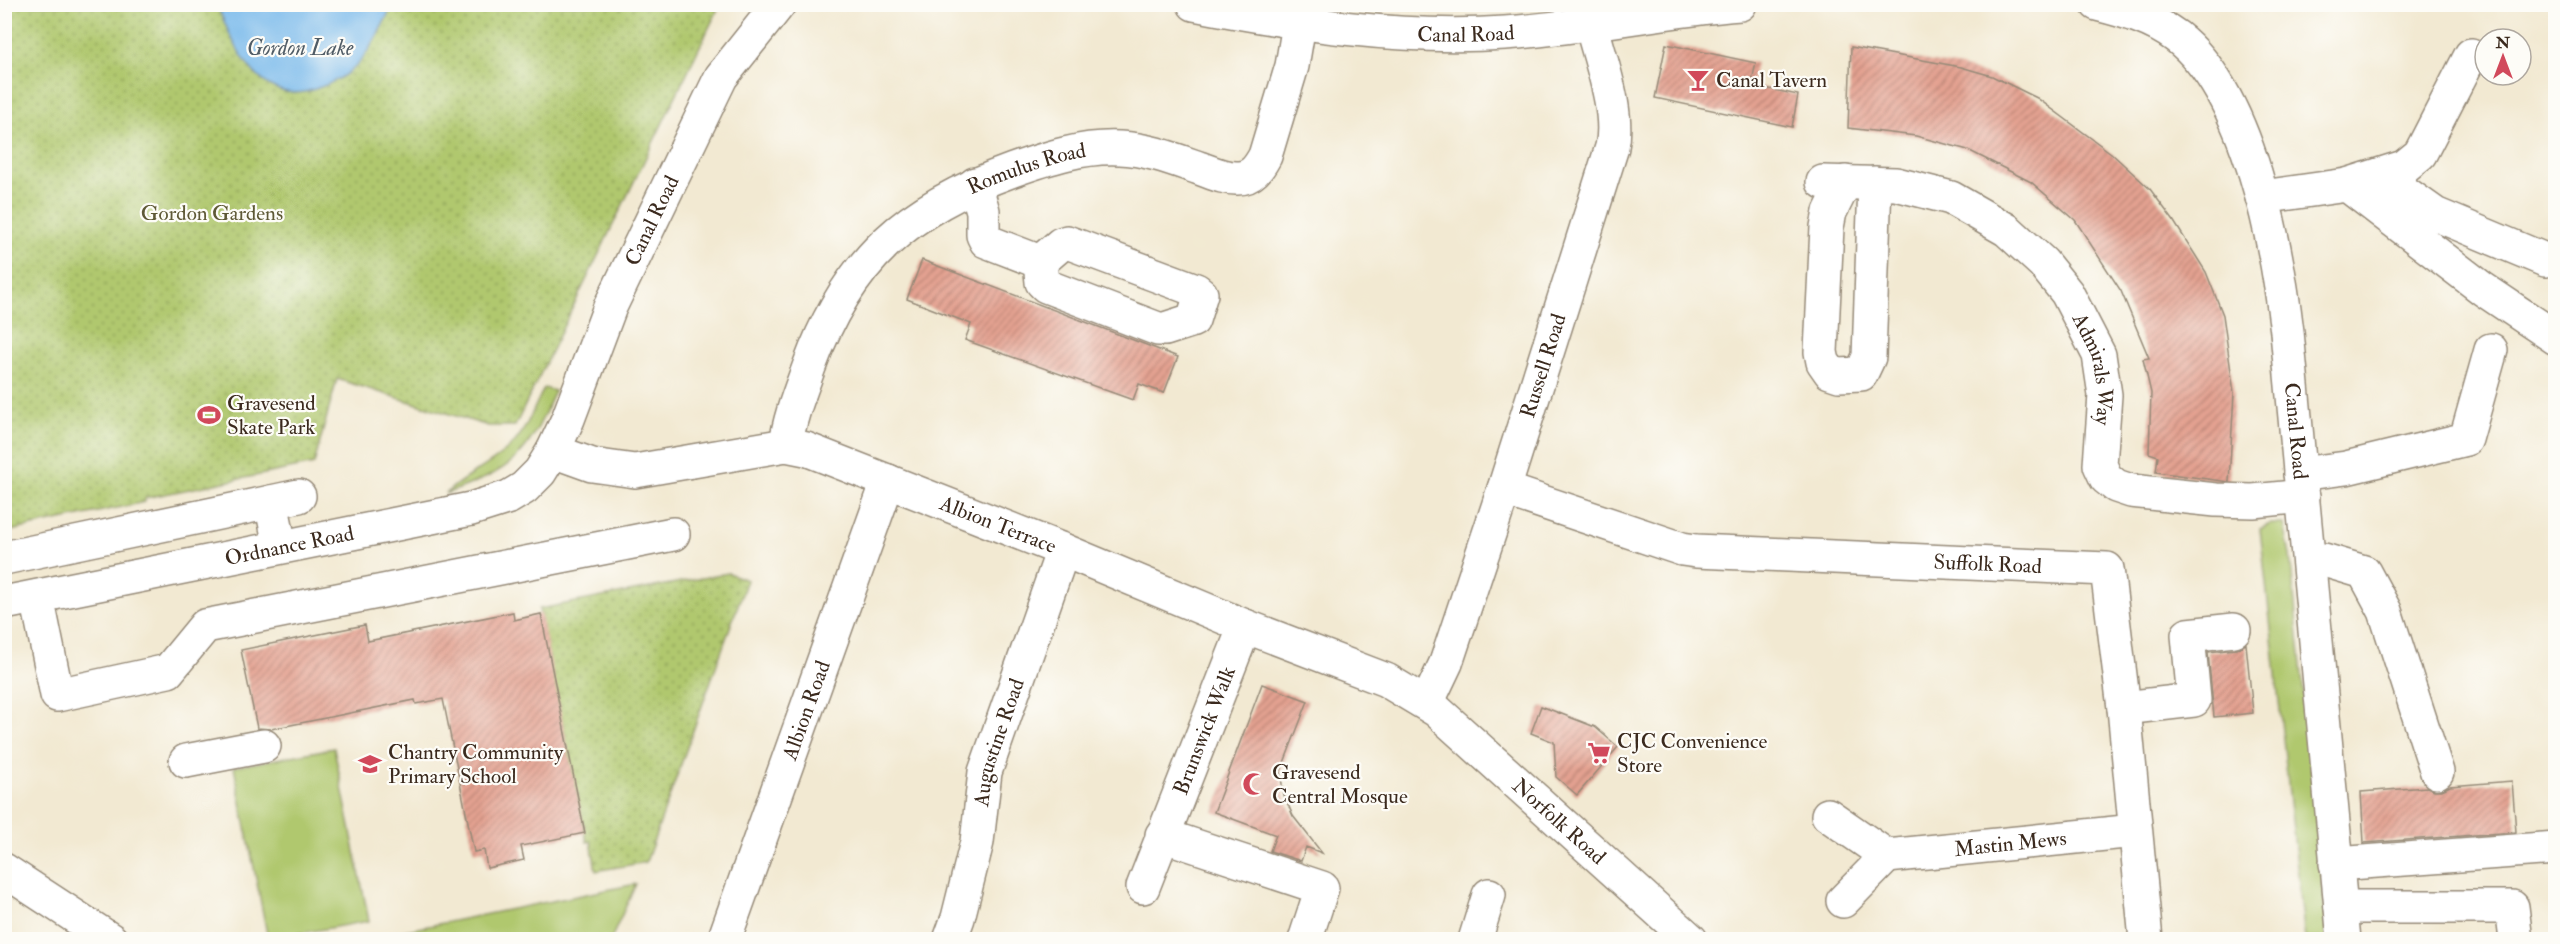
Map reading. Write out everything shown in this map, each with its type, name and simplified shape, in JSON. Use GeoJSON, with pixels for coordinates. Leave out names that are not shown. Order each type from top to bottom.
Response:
{"type":"FeatureCollection","features":[{"type":"Feature","properties":{"kind":"street","name":"Canal Road"},"geometry":{"type":"LineString","coordinates":[[554,451],[610,307],[721,77],[779,4]]}},
{"type":"Feature","properties":{"kind":"street","name":"Canal Road"},"geometry":{"type":"LineString","coordinates":[[1194,4],[1299,24],[1369,32],[1435,36],[1524,32],[1658,12],[1740,4]]}},
{"type":"Feature","properties":{"kind":"street","name":"Canal Road"},"geometry":{"type":"LineString","coordinates":[[2097,4],[2135,14],[2156,13],[2197,57],[2215,83],[2242,137],[2262,196],[2276,259],[2284,312],[2344,939]]}},
{"type":"Feature","properties":{"kind":"street","name":"Russell Road"},"geometry":{"type":"LineString","coordinates":[[1427,703],[1446,663],[1504,489],[1614,139],[1612,109],[1591,23]]}},
{"type":"Feature","properties":{"kind":"street","name":"Romulus Road"},"geometry":{"type":"LineString","coordinates":[[786,445],[792,416],[819,340],[844,292],[882,245],[902,226],[931,207],[975,184],[1071,153],[1110,148],[1159,155],[1226,177],[1247,177],[1265,156],[1292,66],[1299,24]]}},
{"type":"Feature","properties":{"kind":"street"},"geometry":{"type":"LineString","coordinates":[[2262,196],[2347,185],[2404,167],[2420,154],[2471,55]]}},
{"type":"Feature","properties":{"kind":"street"},"geometry":{"type":"LineString","coordinates":[[2380,175],[2435,214],[2545,260],[2556,258]]}},
{"type":"Feature","properties":{"kind":"street"},"geometry":{"type":"LineString","coordinates":[[1848,182],[1869,357],[1861,374],[1849,376],[1830,372],[1823,362],[1821,352],[1827,226],[1830,212],[1848,182]]}},
{"type":"Feature","properties":{"kind":"street","name":"Admirals Way"},"geometry":{"type":"LineString","coordinates":[[1848,182],[1896,184],[1935,193],[1971,207],[2007,230],[2052,274],[2070,299],[2099,355],[2105,394],[2100,465],[2106,478],[2116,486],[2131,491],[2226,501],[2253,501],[2346,468],[2466,439],[2491,350]]}},
{"type":"Feature","properties":{"kind":"street"},"geometry":{"type":"LineString","coordinates":[[975,184],[984,211],[986,241],[1040,262]]}},
{"type":"Feature","properties":{"kind":"street"},"geometry":{"type":"LineString","coordinates":[[2347,185],[2483,289],[2556,338]]}},
{"type":"Feature","properties":{"kind":"street","name":"Albion Terrace"},"geometry":{"type":"LineString","coordinates":[[554,451],[592,465],[635,471],[786,445],[806,449],[1063,550],[1245,626],[1372,673],[1427,703]]}},
{"type":"Feature","properties":{"kind":"street","name":"Ordnance Road"},"geometry":{"type":"LineString","coordinates":[[4,603],[491,504],[524,488],[540,472],[554,451]]}},
{"type":"Feature","properties":{"kind":"street","name":"Albion Road"},"geometry":{"type":"LineString","coordinates":[[724,939],[888,481]]}},
{"type":"Feature","properties":{"kind":"street","name":"Suffolk Road"},"geometry":{"type":"LineString","coordinates":[[1504,489],[1682,549],[1696,551],[2107,569],[2124,708],[2146,939]]}},
{"type":"Feature","properties":{"kind":"street"},"geometry":{"type":"LineString","coordinates":[[4,558],[285,499],[280,546]]}},
{"type":"Feature","properties":{"kind":"street"},"geometry":{"type":"LineString","coordinates":[[37,597],[57,695],[168,671],[205,626],[673,534]]}},
{"type":"Feature","properties":{"kind":"street","name":"Augustine Road"},"geometry":{"type":"LineString","coordinates":[[950,939],[958,918],[977,842],[985,772],[1063,550]]}},
{"type":"Feature","properties":{"kind":"street"},"geometry":{"type":"LineString","coordinates":[[2309,561],[2324,560],[2364,572],[2385,611],[2437,772]]}},
{"type":"Feature","properties":{"kind":"street","name":"Brunswick Walk"},"geometry":{"type":"LineString","coordinates":[[1143,887],[1245,626]]}},
{"type":"Feature","properties":{"kind":"street"},"geometry":{"type":"LineString","coordinates":[[2124,708],[2194,700],[2188,635],[2234,630]]}},
{"type":"Feature","properties":{"kind":"street","name":"Norfolk Road"},"geometry":{"type":"LineString","coordinates":[[1427,703],[1691,939]]}},
{"type":"Feature","properties":{"kind":"street"},"geometry":{"type":"LineString","coordinates":[[186,761],[264,746]]}},
{"type":"Feature","properties":{"kind":"street"},"geometry":{"type":"LineString","coordinates":[[1828,814],[1887,856],[1843,901]]}},
{"type":"Feature","properties":{"kind":"street","name":"Mastin Mews"},"geometry":{"type":"LineString","coordinates":[[1887,856],[2135,831]]}},
{"type":"Feature","properties":{"kind":"street"},"geometry":{"type":"LineString","coordinates":[[1159,845],[1198,871]]}},
{"type":"Feature","properties":{"kind":"street"},"geometry":{"type":"LineString","coordinates":[[1159,845],[1322,888],[1305,939]]}},
{"type":"Feature","properties":{"kind":"street"},"geometry":{"type":"LineString","coordinates":[[2336,864],[2556,848]]}},
{"type":"Feature","properties":{"kind":"street"},"geometry":{"type":"LineString","coordinates":[[4,870],[111,939]]}},
{"type":"Feature","properties":{"kind":"street"},"geometry":{"type":"LineString","coordinates":[[1475,939],[1489,895]]}},
{"type":"Feature","properties":{"kind":"street"},"geometry":{"type":"LineString","coordinates":[[2341,907],[2512,907],[2516,939]]}},
{"type":"Feature","properties":{"kind":"green space","name":"Gordon Gardens"},"geometry":{"type":"Polygon","coordinates":[[[4,5],[720,5],[515,426],[488,426],[337,379],[314,464],[145,498],[145,502],[5,532],[4,5]]]}},
{"type":"Feature","properties":{"kind":"green space"},"geometry":{"type":"Polygon","coordinates":[[[544,388],[555,391],[535,432],[515,458],[488,477],[445,494],[495,459],[517,440],[544,388]]]}},
{"type":"Feature","properties":{"kind":"green space"},"geometry":{"type":"Polygon","coordinates":[[[2270,524],[2284,524],[2290,555],[2328,939],[2305,939],[2260,529],[2270,524]]]}},
{"type":"Feature","properties":{"kind":"green space"},"geometry":{"type":"Polygon","coordinates":[[[728,573],[747,580],[646,862],[596,871],[591,841],[587,842],[539,609],[728,573]]]}},
{"type":"Feature","properties":{"kind":"green space"},"geometry":{"type":"Polygon","coordinates":[[[334,748],[369,921],[268,939],[234,767],[334,748]]]}},
{"type":"Feature","properties":{"kind":"green space"},"geometry":{"type":"Polygon","coordinates":[[[636,884],[611,939],[359,939],[394,933],[636,884]]]}},
{"type":"Feature","properties":{"kind":"water","name":"Gordon Lake"},"geometry":{"type":"Polygon","coordinates":[[[217,5],[393,5],[371,46],[354,68],[327,84],[298,93],[281,90],[265,83],[252,70],[241,55],[217,5]]]}},
{"type":"Feature","properties":{"kind":"building"},"geometry":{"type":"Polygon","coordinates":[[[1666,44],[1756,63],[1751,85],[1798,95],[1792,127],[1655,98],[1666,44]]]}},
{"type":"Feature","properties":{"kind":"building"},"geometry":{"type":"Polygon","coordinates":[[[1851,47],[1961,67],[1992,76],[2037,98],[2111,153],[2150,189],[2206,272],[2223,315],[2234,393],[2229,482],[2156,472],[2158,456],[2149,453],[2151,393],[2143,359],[2149,358],[2121,291],[2075,220],[2031,182],[1968,150],[1916,136],[1848,128],[1851,47]]]}},
{"type":"Feature","properties":{"kind":"building"},"geometry":{"type":"Polygon","coordinates":[[[922,260],[1178,357],[1164,393],[1139,384],[1133,400],[965,340],[971,324],[907,299],[922,260]]]}},
{"type":"Feature","properties":{"kind":"building"},"geometry":{"type":"Polygon","coordinates":[[[513,612],[514,620],[541,614],[585,833],[521,846],[524,860],[487,868],[484,850],[474,852],[443,699],[416,704],[415,700],[271,729],[257,728],[241,650],[365,625],[368,641],[513,612]]]}},
{"type":"Feature","properties":{"kind":"building"},"geometry":{"type":"Polygon","coordinates":[[[2246,644],[2253,713],[2214,717],[2208,652],[2236,649],[2246,644]]]}},
{"type":"Feature","properties":{"kind":"building","name":"Gravesend Central Mosque"},"geometry":{"type":"Polygon","coordinates":[[[1262,684],[1308,701],[1280,773],[1284,795],[1293,816],[1322,853],[1306,847],[1301,861],[1270,851],[1276,835],[1214,812],[1262,684]]]}},
{"type":"Feature","properties":{"kind":"building","name":"CJC Convenience Store"},"geometry":{"type":"Polygon","coordinates":[[[1541,706],[1595,727],[1618,747],[1577,795],[1556,777],[1554,742],[1531,733],[1541,706]]]}},
{"type":"Feature","properties":{"kind":"building"},"geometry":{"type":"Polygon","coordinates":[[[2512,781],[2516,832],[2364,843],[2361,792],[2427,787],[2442,790],[2450,786],[2512,781]]]}},
{"type":"Feature","properties":{"kind":"place","name":"Canal Tavern"},"geometry":{"type":"Point","coordinates":[1698,80]}},
{"type":"Feature","properties":{"kind":"place","name":"Gravesend Skate Park"},"geometry":{"type":"Point","coordinates":[209,415]}},
{"type":"Feature","properties":{"kind":"place","name":"CJC Convenience Store"},"geometry":{"type":"Point","coordinates":[1599,753]}},
{"type":"Feature","properties":{"kind":"place","name":"Chantry Community Primary School"},"geometry":{"type":"Point","coordinates":[370,764]}},
{"type":"Feature","properties":{"kind":"place","name":"Gravesend Central Mosque"},"geometry":{"type":"Point","coordinates":[1254,784]}}]}
